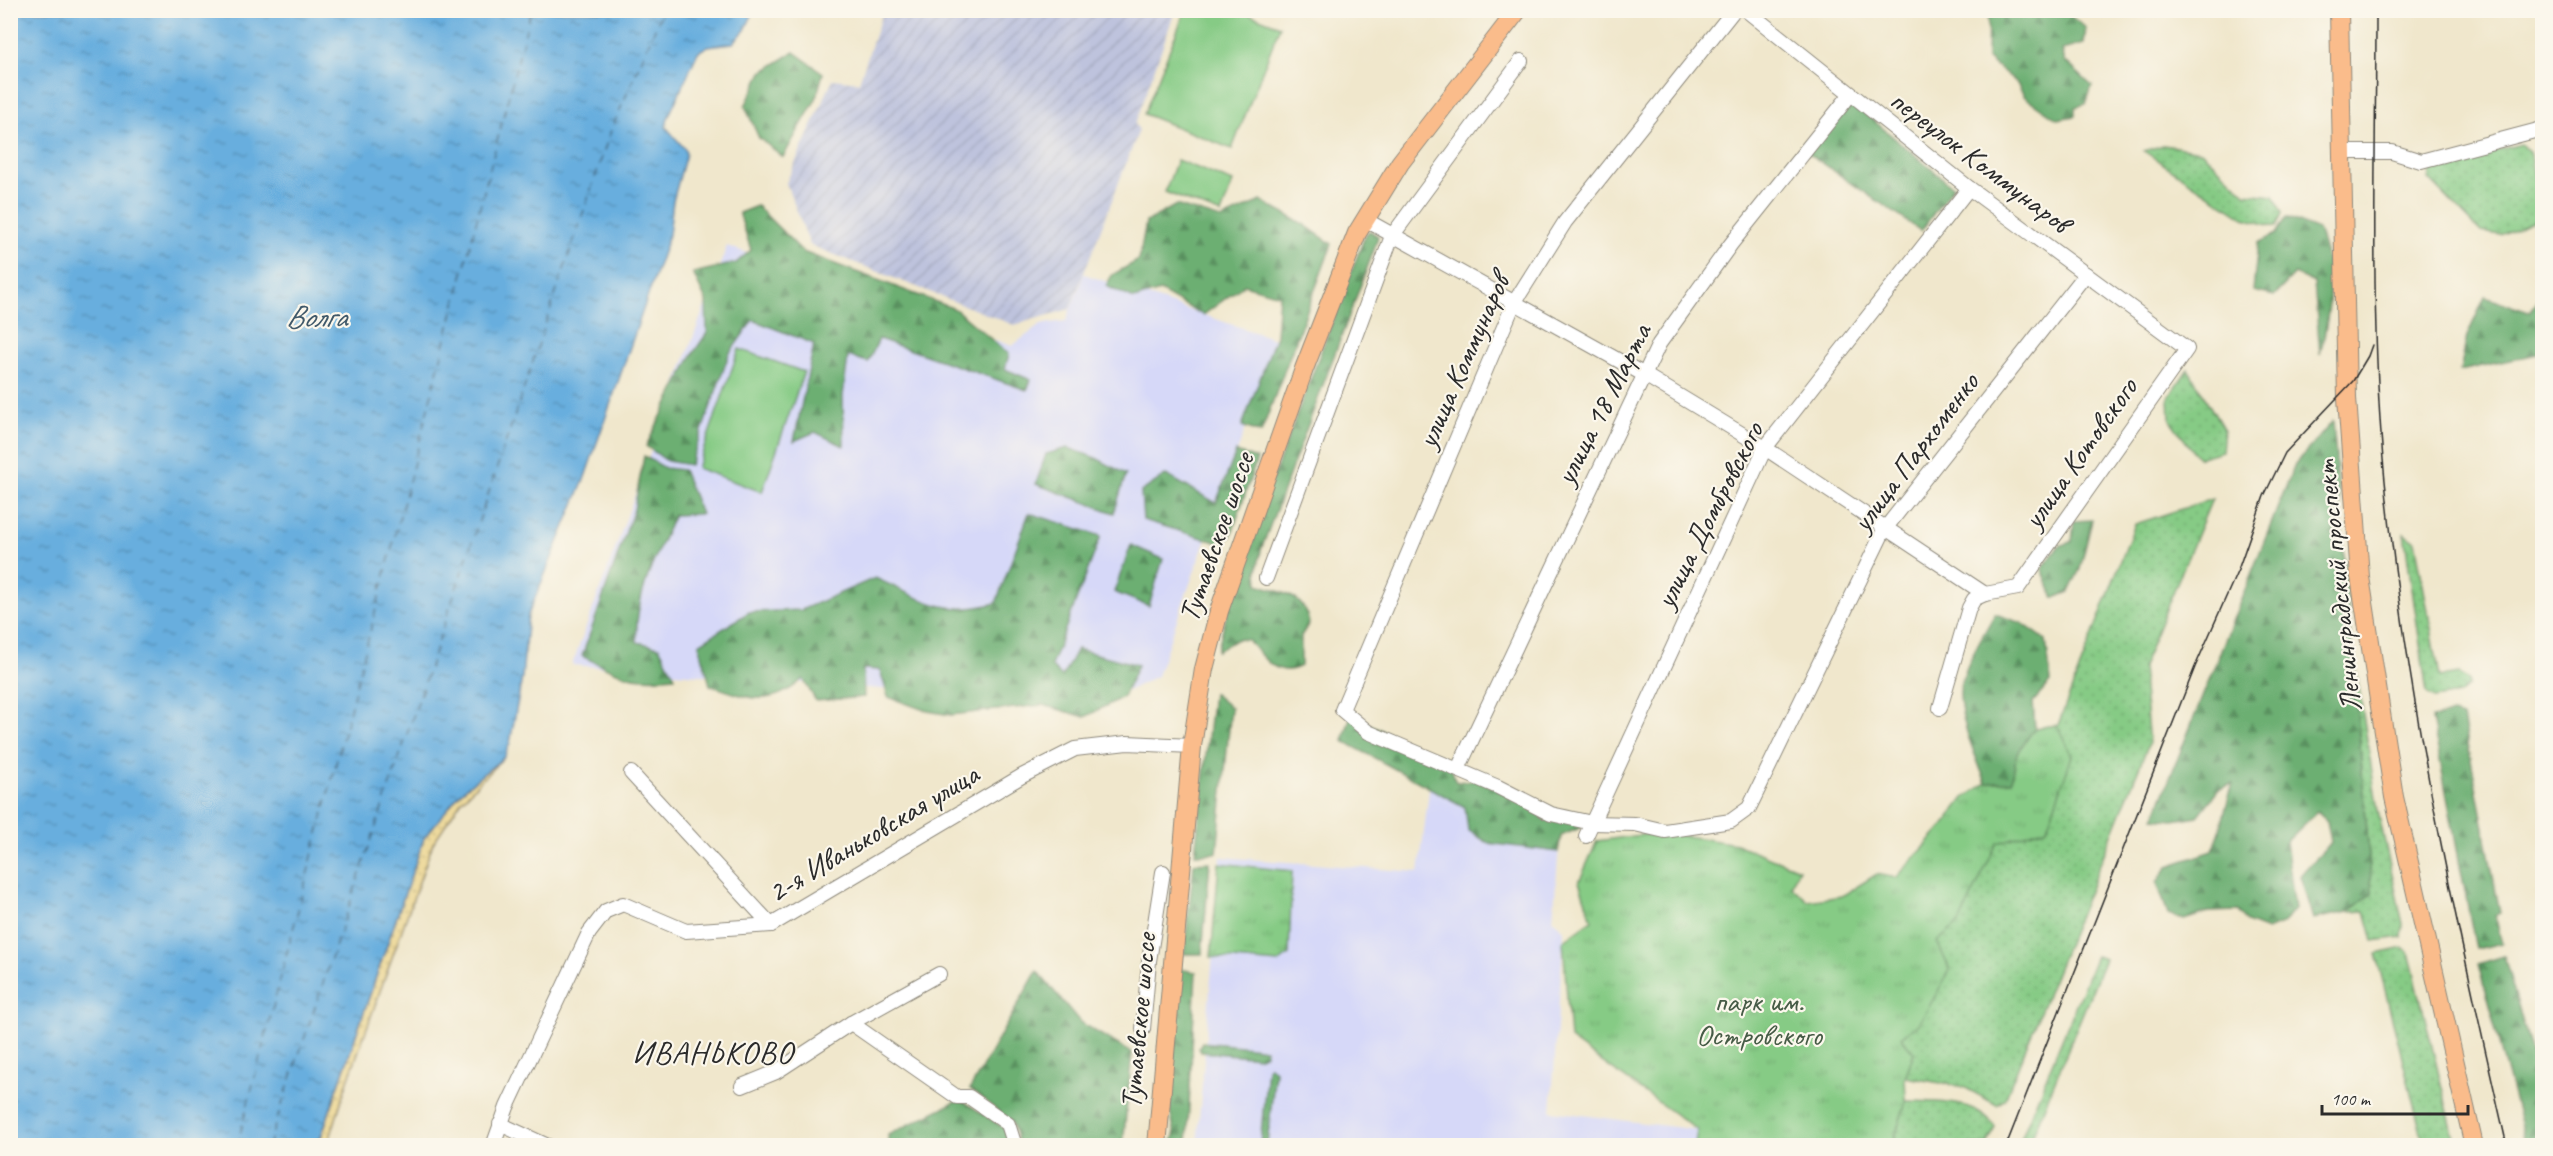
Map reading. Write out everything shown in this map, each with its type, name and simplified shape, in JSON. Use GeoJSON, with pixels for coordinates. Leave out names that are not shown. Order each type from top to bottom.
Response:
{"type":"FeatureCollection","features":[{"type":"Feature","properties":{"kind":"main road","name":"Тутаевское шоссе"},"geometry":{"type":"LineString","coordinates":[[1156,1146],[1192,746],[1211,638],[1232,572],[1304,369],[1364,219],[1400,163],[1518,10]]}},
{"type":"Feature","properties":{"kind":"main road","name":"Ленинградский проспект"},"geometry":{"type":"LineString","coordinates":[[2339,10],[2347,398],[2360,578],[2394,797],[2474,1146]]}},
{"type":"Feature","properties":{"kind":"street","name":"улица Коммунаров"},"geometry":{"type":"LineString","coordinates":[[1458,770],[1368,732],[1342,710],[1514,303],[1565,222],[1734,10]]}},
{"type":"Feature","properties":{"kind":"street","name":"переулок Коммунаров"},"geometry":{"type":"LineString","coordinates":[[1746,10],[1969,188],[2187,349]]}},
{"type":"Feature","properties":{"kind":"street"},"geometry":{"type":"LineString","coordinates":[[1266,578],[1392,236],[1521,61]]}},
{"type":"Feature","properties":{"kind":"street","name":"улица 18 Марта"},"geometry":{"type":"LineString","coordinates":[[1458,770],[1659,344],[1731,244],[1850,95]]}},
{"type":"Feature","properties":{"kind":"street"},"geometry":{"type":"LineString","coordinates":[[2341,152],[2392,152],[2421,161],[2542,129]]}},
{"type":"Feature","properties":{"kind":"street","name":"улица Домбровского"},"geometry":{"type":"LineString","coordinates":[[1586,836],[1765,448],[1969,188]]}},
{"type":"Feature","properties":{"kind":"street"},"geometry":{"type":"LineString","coordinates":[[1364,219],[1643,374],[1765,448],[1884,530],[1985,594]]}},
{"type":"Feature","properties":{"kind":"street","name":"улица Пархоменко"},"geometry":{"type":"LineString","coordinates":[[1592,823],[1635,824],[1665,831],[1731,821],[1749,808],[1884,530],[2086,273]]}},
{"type":"Feature","properties":{"kind":"street","name":"улица Котовского"},"geometry":{"type":"LineString","coordinates":[[1985,594],[2018,588],[2187,349]]}},
{"type":"Feature","properties":{"kind":"street"},"geometry":{"type":"LineString","coordinates":[[1940,708],[1969,608],[1974,599],[1985,594]]}},
{"type":"Feature","properties":{"kind":"street","name":"2-я Иваньковская улица"},"geometry":{"type":"LineString","coordinates":[[492,1146],[500,1124],[589,933],[606,911],[623,904],[686,931],[771,926],[1022,776],[1075,749],[1127,743],[1192,746]]}},
{"type":"Feature","properties":{"kind":"street"},"geometry":{"type":"LineString","coordinates":[[1458,770],[1551,814],[1592,823]]}},
{"type":"Feature","properties":{"kind":"street"},"geometry":{"type":"LineString","coordinates":[[631,773],[771,926]]}},
{"type":"Feature","properties":{"kind":"street"},"geometry":{"type":"LineString","coordinates":[[1143,1029],[1149,961],[1162,872]]}},
{"type":"Feature","properties":{"kind":"street"},"geometry":{"type":"LineString","coordinates":[[1149,961],[1172,965]]}},
{"type":"Feature","properties":{"kind":"street"},"geometry":{"type":"LineString","coordinates":[[742,1086],[776,1072],[851,1023],[939,974]]}},
{"type":"Feature","properties":{"kind":"street"},"geometry":{"type":"LineString","coordinates":[[851,1023],[957,1096],[969,1097],[1008,1124],[1015,1146]]}},
{"type":"Feature","properties":{"kind":"street"},"geometry":{"type":"LineString","coordinates":[[500,1124],[548,1146]]}},
{"type":"Feature","properties":{"kind":"shaded area"},"geometry":{"type":"Polygon","coordinates":[[[883,11],[1175,11],[1135,124],[1139,130],[1070,309],[1014,325],[810,245],[786,183],[833,79],[859,82],[883,11]]]}},
{"type":"Feature","properties":{"kind":"shaded area"},"geometry":{"type":"Polygon","coordinates":[[[727,246],[1012,346],[1042,324],[1066,321],[1084,274],[1277,340],[1157,676],[1098,706],[572,665],[727,246]]]}},
{"type":"Feature","properties":{"kind":"shaded area"},"geometry":{"type":"Polygon","coordinates":[[[1430,782],[1560,834],[1553,919],[1564,930],[1551,1111],[1697,1130],[1695,1146],[1197,1146],[1221,857],[1419,872],[1430,782]]]}},
{"type":"Feature","properties":{"kind":"green space"},"geometry":{"type":"Polygon","coordinates":[[[1185,11],[1241,11],[1280,26],[1232,149],[1144,114],[1185,11]]]}},
{"type":"Feature","properties":{"kind":"green space"},"geometry":{"type":"Polygon","coordinates":[[[1982,11],[2064,11],[2086,28],[2084,44],[2062,50],[2065,61],[2092,86],[2086,104],[2075,107],[2075,116],[2057,119],[2025,97],[2016,82],[1987,58],[1988,17],[1982,11]]]}},
{"type":"Feature","properties":{"kind":"green space"},"geometry":{"type":"Polygon","coordinates":[[[794,52],[823,73],[816,99],[783,157],[759,138],[745,106],[762,72],[794,52]]]}},
{"type":"Feature","properties":{"kind":"green space"},"geometry":{"type":"Polygon","coordinates":[[[1849,100],[1953,187],[1921,231],[1808,153],[1849,100]]]}},
{"type":"Feature","properties":{"kind":"green space"},"geometry":{"type":"Polygon","coordinates":[[[2520,144],[2530,151],[2541,209],[2537,219],[2501,235],[2481,232],[2429,179],[2431,169],[2520,144]]]}},
{"type":"Feature","properties":{"kind":"green space"},"geometry":{"type":"Polygon","coordinates":[[[2163,145],[2201,151],[2245,193],[2274,196],[2282,213],[2276,227],[2244,218],[2144,151],[2163,145]]]}},
{"type":"Feature","properties":{"kind":"green space"},"geometry":{"type":"Polygon","coordinates":[[[1177,160],[1233,182],[1221,214],[1165,192],[1177,160]]]}},
{"type":"Feature","properties":{"kind":"green space"},"geometry":{"type":"Polygon","coordinates":[[[1261,201],[1303,224],[1332,244],[1261,433],[1242,426],[1276,336],[1279,295],[1244,285],[1203,315],[1160,291],[1134,299],[1106,286],[1112,275],[1139,260],[1146,222],[1176,205],[1221,219],[1261,201]]]}},
{"type":"Feature","properties":{"kind":"green space"},"geometry":{"type":"Polygon","coordinates":[[[757,206],[803,252],[955,309],[1009,354],[1005,369],[1031,380],[1027,390],[879,339],[868,362],[848,356],[843,396],[844,446],[815,432],[794,441],[814,344],[753,320],[729,354],[690,465],[667,461],[646,446],[692,355],[707,333],[706,301],[693,273],[736,263],[751,250],[739,213],[757,206]]]}},
{"type":"Feature","properties":{"kind":"green space"},"geometry":{"type":"Polygon","coordinates":[[[2286,217],[2318,230],[2327,261],[2329,307],[2320,354],[2314,283],[2295,274],[2274,296],[2253,291],[2258,243],[2276,234],[2286,217]]]}},
{"type":"Feature","properties":{"kind":"green space"},"geometry":{"type":"Polygon","coordinates":[[[1370,231],[1378,236],[1375,247],[1261,550],[1257,571],[1258,584],[1283,592],[1297,600],[1306,613],[1309,623],[1301,636],[1301,666],[1285,670],[1271,664],[1248,640],[1237,639],[1217,651],[1240,564],[1365,236],[1370,231]]]}},
{"type":"Feature","properties":{"kind":"green space"},"geometry":{"type":"Polygon","coordinates":[[[2542,294],[2542,353],[2460,371],[2467,336],[2485,297],[2529,312],[2542,294]]]}},
{"type":"Feature","properties":{"kind":"green space"},"geometry":{"type":"Polygon","coordinates":[[[739,349],[804,372],[762,492],[697,468],[739,349]]]}},
{"type":"Feature","properties":{"kind":"green space"},"geometry":{"type":"Polygon","coordinates":[[[2188,369],[2224,430],[2222,451],[2198,458],[2170,420],[2169,397],[2188,369]]]}},
{"type":"Feature","properties":{"kind":"green space"},"geometry":{"type":"Polygon","coordinates":[[[2333,421],[2372,893],[2348,912],[2313,919],[2300,876],[2331,842],[2327,821],[2317,812],[2286,842],[2295,909],[2284,923],[2267,930],[2246,922],[2238,911],[2208,912],[2184,920],[2168,914],[2157,883],[2168,866],[2213,851],[2233,784],[2219,789],[2198,816],[2173,820],[2154,818],[2295,464],[2333,421]]]}},
{"type":"Feature","properties":{"kind":"green space"},"geometry":{"type":"Polygon","coordinates":[[[1068,448],[1096,458],[1126,474],[1114,513],[1036,484],[1046,454],[1068,448]]]}},
{"type":"Feature","properties":{"kind":"green space"},"geometry":{"type":"Polygon","coordinates":[[[1236,452],[1257,459],[1231,536],[1222,544],[1143,520],[1141,492],[1166,475],[1216,503],[1236,452]]]}},
{"type":"Feature","properties":{"kind":"green space"},"geometry":{"type":"Polygon","coordinates":[[[644,456],[665,468],[683,470],[701,514],[674,515],[642,593],[639,610],[637,642],[659,647],[675,677],[626,676],[582,656],[634,509],[644,456]]]}},
{"type":"Feature","properties":{"kind":"green space"},"geometry":{"type":"Polygon","coordinates":[[[2212,499],[2142,667],[2149,743],[2005,1099],[1997,1105],[1964,1087],[1905,1077],[1914,1053],[1901,1037],[1919,1024],[1926,1007],[1936,942],[1959,923],[2035,728],[2058,725],[2135,524],[2212,499]]]}},
{"type":"Feature","properties":{"kind":"green space"},"geometry":{"type":"Polygon","coordinates":[[[1029,513],[1101,536],[1051,666],[1062,677],[1077,649],[1138,665],[1123,697],[1085,717],[1043,705],[951,715],[927,711],[888,697],[880,670],[863,669],[864,697],[816,701],[803,679],[791,688],[769,698],[747,697],[710,685],[699,644],[749,612],[801,610],[875,578],[920,599],[947,607],[978,607],[996,603],[1029,513]]]}},
{"type":"Feature","properties":{"kind":"green space"},"geometry":{"type":"Polygon","coordinates":[[[2092,520],[2080,569],[2069,592],[2054,598],[2042,569],[2059,546],[2072,542],[2074,521],[2092,520]]]}},
{"type":"Feature","properties":{"kind":"green space"},"geometry":{"type":"Polygon","coordinates":[[[2404,533],[2415,541],[2440,677],[2459,674],[2468,680],[2469,686],[2460,694],[2433,698],[2427,693],[2404,533]]]}},
{"type":"Feature","properties":{"kind":"green space"},"geometry":{"type":"Polygon","coordinates":[[[1131,545],[1163,559],[1149,606],[1114,592],[1131,545]]]}},
{"type":"Feature","properties":{"kind":"green space"},"geometry":{"type":"Polygon","coordinates":[[[1995,614],[2022,623],[2046,640],[2051,682],[2033,702],[2035,728],[2017,753],[2012,781],[1986,783],[1966,728],[1960,694],[1968,664],[1995,614]]]}},
{"type":"Feature","properties":{"kind":"green space"},"geometry":{"type":"Polygon","coordinates":[[[2351,636],[2378,811],[2403,924],[2402,937],[2373,941],[2365,911],[2348,912],[2372,893],[2351,636]]]}},
{"type":"Feature","properties":{"kind":"green space"},"geometry":{"type":"Polygon","coordinates":[[[1213,693],[1231,708],[1217,853],[1195,854],[1213,693]]]}},
{"type":"Feature","properties":{"kind":"green space"},"geometry":{"type":"Polygon","coordinates":[[[2452,714],[2463,717],[2500,913],[2495,915],[2502,943],[2476,949],[2432,718],[2452,714]]]}},
{"type":"Feature","properties":{"kind":"green space"},"geometry":{"type":"Polygon","coordinates":[[[1351,715],[1450,764],[1456,782],[1477,780],[1551,814],[1567,810],[1579,817],[1582,827],[1561,836],[1558,852],[1488,843],[1468,830],[1465,807],[1343,741],[1351,715]]]}},
{"type":"Feature","properties":{"kind":"green space","name":"парк им. Островского"},"geometry":{"type":"Polygon","coordinates":[[[2057,725],[2072,756],[2047,828],[1997,843],[1959,923],[1937,942],[1950,970],[1919,1024],[1901,1037],[1914,1053],[1905,1077],[1906,1101],[1892,1145],[1695,1145],[1697,1130],[1570,1039],[1563,941],[1592,920],[1579,882],[1597,841],[1662,832],[1736,844],[1799,869],[1791,886],[1808,901],[1842,896],[1877,874],[1896,878],[1940,830],[1964,798],[1986,783],[2012,781],[2017,753],[2035,728],[2057,725]]]}},
{"type":"Feature","properties":{"kind":"green space"},"geometry":{"type":"Polygon","coordinates":[[[1210,862],[1202,954],[1184,954],[1194,863],[1210,862]]]}},
{"type":"Feature","properties":{"kind":"green space"},"geometry":{"type":"Polygon","coordinates":[[[1219,863],[1292,871],[1289,955],[1278,963],[1211,957],[1219,863]]]}},
{"type":"Feature","properties":{"kind":"green space"},"geometry":{"type":"Polygon","coordinates":[[[2403,948],[2409,952],[2456,1145],[2424,1145],[2376,954],[2403,948]]]}},
{"type":"Feature","properties":{"kind":"green space"},"geometry":{"type":"Polygon","coordinates":[[[2096,956],[2105,959],[2030,1142],[2021,1139],[2096,956]]]}},
{"type":"Feature","properties":{"kind":"green space"},"geometry":{"type":"Polygon","coordinates":[[[2504,956],[2542,1088],[2542,1145],[2526,1145],[2478,964],[2504,956]]]}},
{"type":"Feature","properties":{"kind":"green space"},"geometry":{"type":"Polygon","coordinates":[[[1179,969],[1196,972],[1187,1145],[1171,1145],[1175,1133],[1170,1112],[1179,969]]]}},
{"type":"Feature","properties":{"kind":"green space"},"geometry":{"type":"Polygon","coordinates":[[[1037,971],[1081,1023],[1132,1053],[1123,1145],[1019,1145],[1012,1122],[970,1089],[1037,971]]]}},
{"type":"Feature","properties":{"kind":"green space"},"geometry":{"type":"Polygon","coordinates":[[[1202,1042],[1260,1048],[1265,1049],[1265,1054],[1260,1057],[1201,1052],[1199,1047],[1202,1042]]]}},
{"type":"Feature","properties":{"kind":"green space"},"geometry":{"type":"Polygon","coordinates":[[[1270,1066],[1275,1071],[1267,1145],[1260,1145],[1267,1068],[1270,1066]]]}},
{"type":"Feature","properties":{"kind":"green space"},"geometry":{"type":"Polygon","coordinates":[[[960,1099],[1004,1128],[1010,1145],[889,1145],[888,1135],[960,1099]]]}},
{"type":"Feature","properties":{"kind":"green space"},"geometry":{"type":"Polygon","coordinates":[[[1906,1101],[1942,1102],[1967,1107],[1978,1111],[1995,1127],[1987,1145],[1892,1146],[1906,1101]]]}},
{"type":"Feature","properties":{"kind":"sand"},"geometry":{"type":"Polygon","coordinates":[[[504,757],[462,800],[433,843],[345,1089],[328,1145],[318,1146],[424,838],[461,792],[504,757]]]}},
{"type":"Feature","properties":{"kind":"water","name":"Волга"},"geometry":{"type":"Polygon","coordinates":[[[10,11],[754,11],[745,30],[733,43],[708,46],[698,52],[668,118],[666,127],[685,149],[686,154],[673,201],[669,235],[584,480],[528,615],[522,678],[510,743],[504,757],[461,792],[424,838],[318,1145],[11,1145],[10,11]]]}},
{"type":"Feature","properties":{"kind":"ferry route"},"geometry":{"type":"LineString","coordinates":[[237,1146],[531,10]]}},
{"type":"Feature","properties":{"kind":"ferry route"},"geometry":{"type":"LineString","coordinates":[[268,1146],[610,133],[663,10]]}},
{"type":"Feature","properties":{"kind":"tram line"},"geometry":{"type":"LineString","coordinates":[[2376,10],[2376,317],[2381,439],[2387,500],[2422,744],[2454,905],[2507,1146]]}},
{"type":"Feature","properties":{"kind":"tram line"},"geometry":{"type":"LineString","coordinates":[[2006,1146],[2195,667],[2238,570],[2264,496],[2285,453],[2353,381],[2372,345]]}},
{"type":"Feature","properties":{"kind":"district","name":"ИВАНЬКОВО"},"geometry":{"type":"Point","coordinates":[713,1052]}}]}
